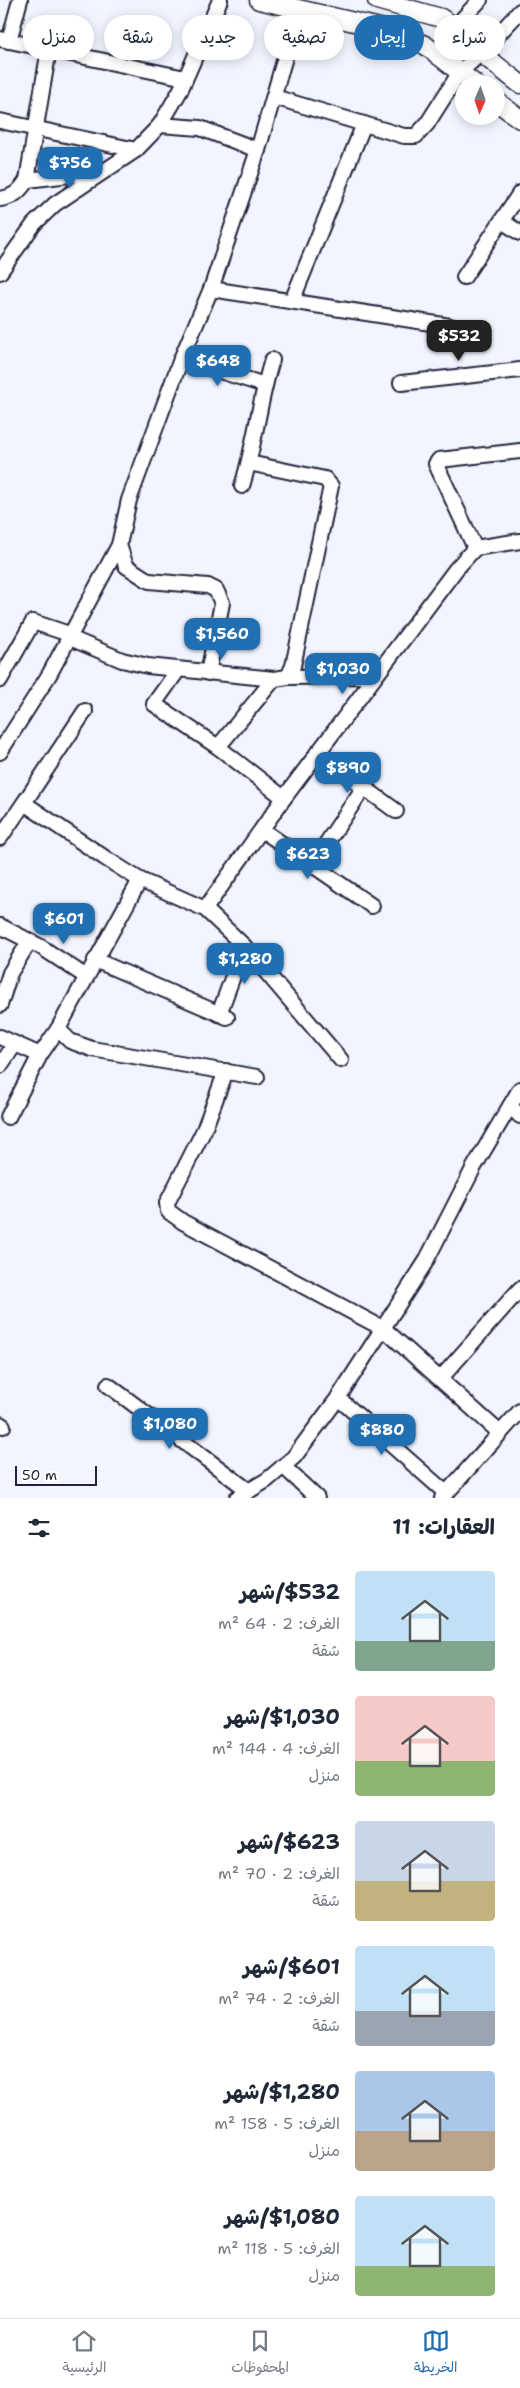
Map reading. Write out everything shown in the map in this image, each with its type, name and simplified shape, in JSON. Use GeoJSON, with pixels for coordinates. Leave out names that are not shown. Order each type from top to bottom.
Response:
{"type":"FeatureCollection","features":[{"type":"Feature","properties":{"kind":"main road"},"geometry":{"type":"LineString","coordinates":[[259,0],[393,31],[434,50]]}},
{"type":"Feature","properties":{"kind":"main road"},"geometry":{"type":"LineString","coordinates":[[377,0],[434,17]]}},
{"type":"Feature","properties":{"kind":"main road"},"geometry":{"type":"LineString","coordinates":[[446,60],[464,75]]}},
{"type":"Feature","properties":{"kind":"main road"},"geometry":{"type":"LineString","coordinates":[[490,60],[520,84]]}},
{"type":"Feature","properties":{"kind":"main road"},"geometry":{"type":"LineString","coordinates":[[505,107],[520,119]]}},
{"type":"Feature","properties":{"kind":"street"},"geometry":{"type":"LineString","coordinates":[[20,0],[5,40],[23,44]]}},
{"type":"Feature","properties":{"kind":"street"},"geometry":{"type":"LineString","coordinates":[[0,272],[34,224],[55,204],[136,150],[160,125],[171,108],[220,0]]}},
{"type":"Feature","properties":{"kind":"street"},"geometry":{"type":"LineString","coordinates":[[466,15],[480,0]]}},
{"type":"Feature","properties":{"kind":"street"},"geometry":{"type":"LineString","coordinates":[[0,752],[71,637],[119,545],[129,500],[180,359],[211,289],[258,150],[299,10]]}},
{"type":"Feature","properties":{"kind":"street"},"geometry":{"type":"LineString","coordinates":[[505,27],[520,11]]}},
{"type":"Feature","properties":{"kind":"street"},"geometry":{"type":"LineString","coordinates":[[94,59],[185,78]]}},
{"type":"Feature","properties":{"kind":"street"},"geometry":{"type":"LineString","coordinates":[[0,199],[11,198],[28,180],[47,60]]}},
{"type":"Feature","properties":{"kind":"street"},"geometry":{"type":"LineString","coordinates":[[274,97],[404,136],[416,136],[427,124],[460,72],[473,60]]}},
{"type":"Feature","properties":{"kind":"street"},"geometry":{"type":"LineString","coordinates":[[0,121],[136,150]]}},
{"type":"Feature","properties":{"kind":"street"},"geometry":{"type":"LineString","coordinates":[[292,301],[364,124]]}},
{"type":"Feature","properties":{"kind":"street"},"geometry":{"type":"LineString","coordinates":[[160,125],[200,128],[258,150]]}},
{"type":"Feature","properties":{"kind":"street"},"geometry":{"type":"LineString","coordinates":[[28,180],[108,170]]}},
{"type":"Feature","properties":{"kind":"street"},"geometry":{"type":"LineString","coordinates":[[464,277],[520,193]]}},
{"type":"Feature","properties":{"kind":"street"},"geometry":{"type":"LineString","coordinates":[[502,221],[520,233]]}},
{"type":"Feature","properties":{"kind":"street"},"geometry":{"type":"LineString","coordinates":[[211,289],[450,326]]}},
{"type":"Feature","properties":{"kind":"street"},"geometry":{"type":"LineString","coordinates":[[180,359],[265,385]]}},
{"type":"Feature","properties":{"kind":"street"},"geometry":{"type":"LineString","coordinates":[[242,486],[249,464],[272,360]]}},
{"type":"Feature","properties":{"kind":"street"},"geometry":{"type":"LineString","coordinates":[[400,383],[520,370]]}},
{"type":"Feature","properties":{"kind":"street"},"geometry":{"type":"LineString","coordinates":[[476,548],[436,464],[439,460],[520,451]]}},
{"type":"Feature","properties":{"kind":"street"},"geometry":{"type":"LineString","coordinates":[[249,464],[325,479],[331,486],[293,666],[288,677]]}},
{"type":"Feature","properties":{"kind":"street"},"geometry":{"type":"LineString","coordinates":[[205,909],[374,676],[456,569],[476,548],[520,541]]}},
{"type":"Feature","properties":{"kind":"street"},"geometry":{"type":"LineString","coordinates":[[119,545],[126,566],[149,581],[208,586],[216,590],[222,603],[208,673]]}},
{"type":"Feature","properties":{"kind":"street"},"geometry":{"type":"LineString","coordinates":[[0,680],[33,622],[122,660],[148,666],[274,679],[288,677],[374,676]]}},
{"type":"Feature","properties":{"kind":"street"},"geometry":{"type":"LineString","coordinates":[[178,670],[154,704],[218,747],[284,798]]}},
{"type":"Feature","properties":{"kind":"street"},"geometry":{"type":"LineString","coordinates":[[218,747],[274,679]]}},
{"type":"Feature","properties":{"kind":"street"},"geometry":{"type":"LineString","coordinates":[[0,838],[85,711]]}},
{"type":"Feature","properties":{"kind":"street"},"geometry":{"type":"LineString","coordinates":[[317,754],[396,811]]}},
{"type":"Feature","properties":{"kind":"street"},"geometry":{"type":"LineString","coordinates":[[312,865],[364,787]]}},
{"type":"Feature","properties":{"kind":"street"},"geometry":{"type":"LineString","coordinates":[[24,803],[140,880],[205,909],[244,946],[341,1060]]}},
{"type":"Feature","properties":{"kind":"street"},"geometry":{"type":"LineString","coordinates":[[262,830],[372,906]]}},
{"type":"Feature","properties":{"kind":"street"},"geometry":{"type":"LineString","coordinates":[[8,1116],[40,1055],[58,1029],[85,976],[140,880]]}},
{"type":"Feature","properties":{"kind":"street"},"geometry":{"type":"LineString","coordinates":[[0,926],[85,976]]}},
{"type":"Feature","properties":{"kind":"street"},"geometry":{"type":"LineString","coordinates":[[0,1006],[10,973],[29,942]]}},
{"type":"Feature","properties":{"kind":"street"},"geometry":{"type":"LineString","coordinates":[[95,960],[223,1016],[244,946]]}},
{"type":"Feature","properties":{"kind":"street"},"geometry":{"type":"LineString","coordinates":[[58,1029],[70,1041],[92,1049],[257,1077]]}},
{"type":"Feature","properties":{"kind":"street"},"geometry":{"type":"LineString","coordinates":[[0,1037],[40,1055]]}},
{"type":"Feature","properties":{"kind":"street"},"geometry":{"type":"LineString","coordinates":[[0,1066],[15,1044]]}},
{"type":"Feature","properties":{"kind":"street"},"geometry":{"type":"LineString","coordinates":[[226,1071],[204,1130],[167,1203],[168,1211],[183,1222],[384,1329],[500,1433]]}},
{"type":"Feature","properties":{"kind":"street"},"geometry":{"type":"LineString","coordinates":[[108,1385],[243,1494],[268,1480],[294,1457],[338,1398],[384,1329],[425,1263],[474,1167],[515,1111],[520,1089]]}},
{"type":"Feature","properties":{"kind":"street"},"geometry":{"type":"LineString","coordinates":[[440,1379],[520,1289]]}},
{"type":"Feature","properties":{"kind":"street"},"geometry":{"type":"LineString","coordinates":[[338,1398],[444,1496],[520,1411]]}},
{"type":"Feature","properties":{"kind":"street"},"geometry":{"type":"LineString","coordinates":[[283,1466],[317,1498]]}}]}
